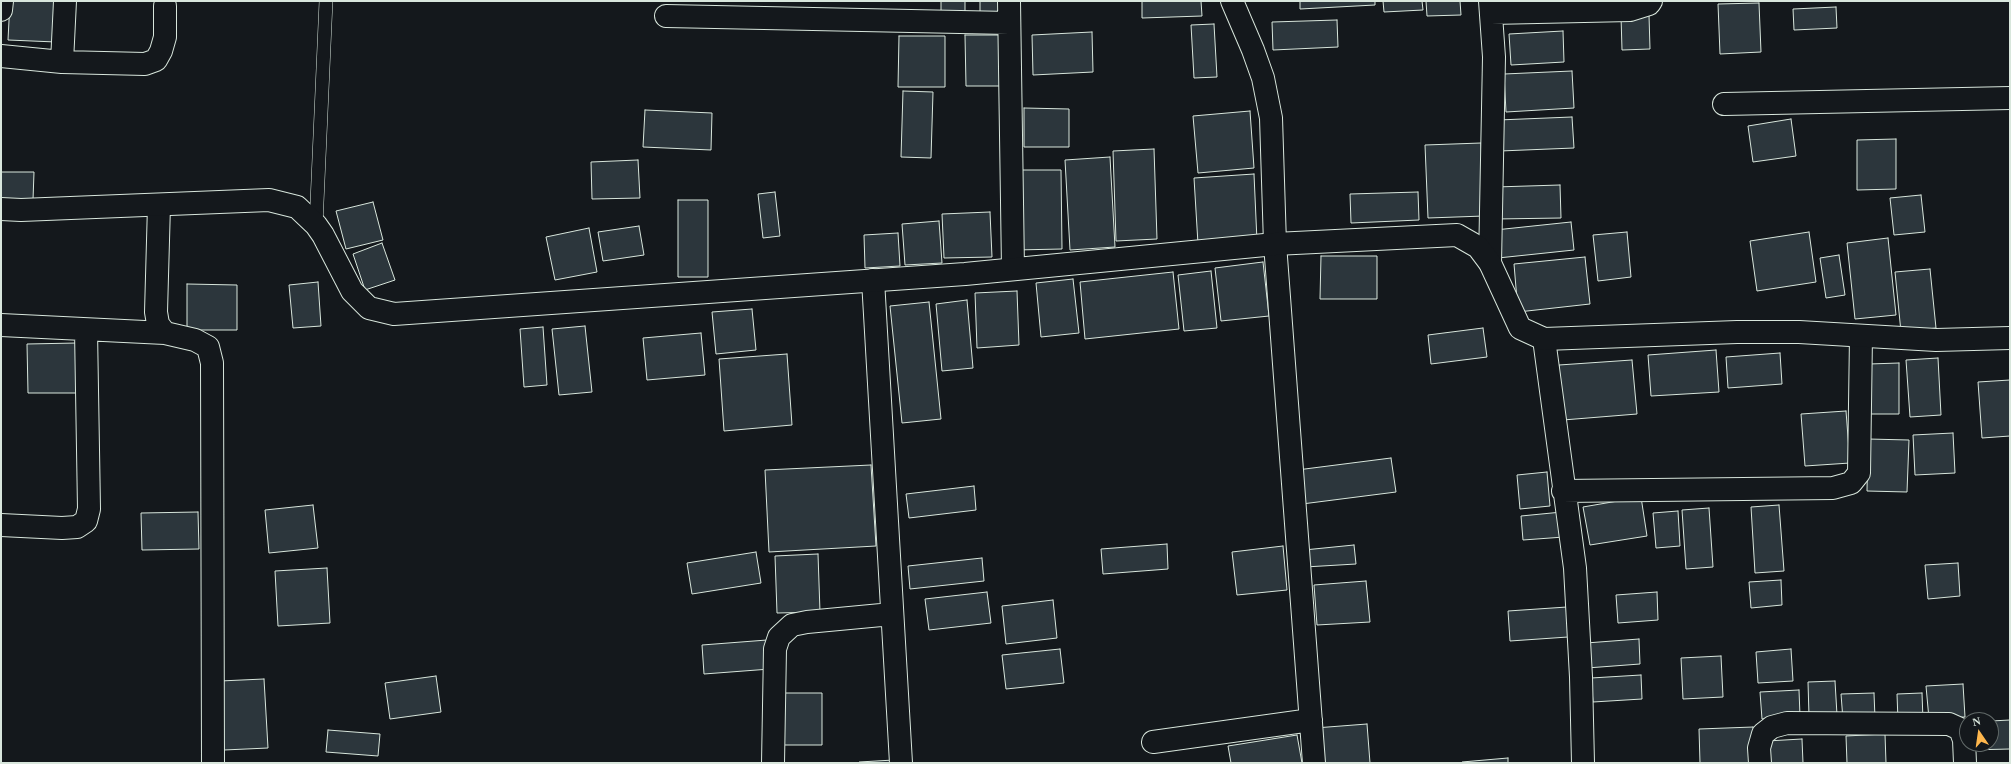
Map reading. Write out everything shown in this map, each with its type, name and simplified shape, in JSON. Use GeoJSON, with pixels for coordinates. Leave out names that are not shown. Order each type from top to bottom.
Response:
{"type":"FeatureCollection","features":[{"type":"Feature","properties":{"kind":"street"},"geometry":{"type":"LineString","coordinates":[[1,10],[2,1]]}},
{"type":"Feature","properties":{"kind":"street"},"geometry":{"type":"LineString","coordinates":[[62,62],[65,1]]}},
{"type":"Feature","properties":{"kind":"street"},"geometry":{"type":"LineString","coordinates":[[1009,1],[1013,269]]}},
{"type":"Feature","properties":{"kind":"street"},"geometry":{"type":"LineString","coordinates":[[1232,1],[1254,50],[1263,78],[1270,118],[1275,244],[1314,763]]}},
{"type":"Feature","properties":{"kind":"street"},"geometry":{"type":"LineString","coordinates":[[1490,263],[1494,57],[1491,7],[1630,10],[1649,4],[1651,1]]}},
{"type":"Feature","properties":{"kind":"street"},"geometry":{"type":"LineString","coordinates":[[1,56],[62,62],[145,64],[156,60],[161,51],[165,37],[165,6]]}},
{"type":"Feature","properties":{"kind":"street"},"geometry":{"type":"LineString","coordinates":[[666,16],[1009,23]]}},
{"type":"Feature","properties":{"kind":"street"},"geometry":{"type":"LineString","coordinates":[[1724,104],[2010,98]]}},
{"type":"Feature","properties":{"kind":"street"},"geometry":{"type":"LineString","coordinates":[[1,209],[20,210],[269,200],[297,207],[316,225],[352,291],[369,308],[394,314],[1013,269],[1275,244],[1457,235],[1478,247],[1490,263],[1520,328],[1544,339],[1737,332],[1799,332],[1936,340],[2010,338]]}},
{"type":"Feature","properties":{"kind":"street"},"geometry":{"type":"LineString","coordinates":[[159,205],[156,312],[158,324],[165,333]]}},
{"type":"Feature","properties":{"kind":"street"},"geometry":{"type":"LineString","coordinates":[[872,280],[900,763]]}},
{"type":"Feature","properties":{"kind":"street"},"geometry":{"type":"LineString","coordinates":[[1,325],[165,333],[196,340],[208,347],[212,363],[213,763]]}},
{"type":"Feature","properties":{"kind":"street"},"geometry":{"type":"LineString","coordinates":[[1,525],[62,528],[77,527],[86,521],[89,509],[86,330]]}},
{"type":"Feature","properties":{"kind":"street"},"geometry":{"type":"LineString","coordinates":[[1563,491],[1833,488],[1851,483],[1859,473],[1861,336]]}},
{"type":"Feature","properties":{"kind":"street"},"geometry":{"type":"LineString","coordinates":[[1544,339],[1576,591],[1583,763]]}},
{"type":"Feature","properties":{"kind":"street"},"geometry":{"type":"LineString","coordinates":[[773,763],[775,649],[779,637],[792,625],[807,622],[892,614]]}},
{"type":"Feature","properties":{"kind":"street"},"geometry":{"type":"LineString","coordinates":[[1153,742],[1311,720]]}},
{"type":"Feature","properties":{"kind":"street"},"geometry":{"type":"LineString","coordinates":[[1760,763],[1759,748],[1763,734],[1772,727],[1787,723],[1949,724],[1960,729],[1964,740],[1965,763]]}},
{"type":"Feature","properties":{"kind":"lane"},"geometry":{"type":"LineString","coordinates":[[316,225],[326,1]]}},
{"type":"Feature","properties":{"kind":"building"},"geometry":{"type":"Polygon","coordinates":[[[10,1],[58,1],[56,42],[8,40],[10,1]]]}},
{"type":"Feature","properties":{"kind":"building"},"geometry":{"type":"Polygon","coordinates":[[[941,1],[965,1],[965,13],[941,13],[941,1]]]}},
{"type":"Feature","properties":{"kind":"building"},"geometry":{"type":"Polygon","coordinates":[[[980,1],[1002,1],[1002,15],[980,14],[980,1]]]}},
{"type":"Feature","properties":{"kind":"building"},"geometry":{"type":"Polygon","coordinates":[[[1142,1],[1201,1],[1202,16],[1142,18],[1142,1]]]}},
{"type":"Feature","properties":{"kind":"building"},"geometry":{"type":"Polygon","coordinates":[[[1300,1],[1375,1],[1375,5],[1300,9],[1300,1]]]}},
{"type":"Feature","properties":{"kind":"building"},"geometry":{"type":"Polygon","coordinates":[[[1383,1],[1422,1],[1423,10],[1384,12],[1383,1]]]}},
{"type":"Feature","properties":{"kind":"building"},"geometry":{"type":"Polygon","coordinates":[[[1426,1],[1460,1],[1461,15],[1427,16],[1426,1]]]}},
{"type":"Feature","properties":{"kind":"building"},"geometry":{"type":"Polygon","coordinates":[[[1759,3],[1761,52],[1720,54],[1718,4],[1759,3]]]}},
{"type":"Feature","properties":{"kind":"building"},"geometry":{"type":"Polygon","coordinates":[[[1836,7],[1837,28],[1794,30],[1793,9],[1836,7]]]}},
{"type":"Feature","properties":{"kind":"building"},"geometry":{"type":"Polygon","coordinates":[[[1649,15],[1650,49],[1622,50],[1621,16],[1649,15]]]}},
{"type":"Feature","properties":{"kind":"building"},"geometry":{"type":"Polygon","coordinates":[[[1337,20],[1338,47],[1273,50],[1272,22],[1337,20]]]}},
{"type":"Feature","properties":{"kind":"building"},"geometry":{"type":"Polygon","coordinates":[[[1214,24],[1217,77],[1194,78],[1191,25],[1214,24]]]}},
{"type":"Feature","properties":{"kind":"building"},"geometry":{"type":"Polygon","coordinates":[[[1563,31],[1564,62],[1511,65],[1509,34],[1563,31]]]}},
{"type":"Feature","properties":{"kind":"building"},"geometry":{"type":"Polygon","coordinates":[[[1092,32],[1093,72],[1033,75],[1032,35],[1092,32]]]}},
{"type":"Feature","properties":{"kind":"building"},"geometry":{"type":"Polygon","coordinates":[[[965,35],[1004,35],[1005,86],[966,86],[965,35]]]}},
{"type":"Feature","properties":{"kind":"building"},"geometry":{"type":"Polygon","coordinates":[[[899,36],[945,36],[945,87],[898,87],[899,36]]]}},
{"type":"Feature","properties":{"kind":"building"},"geometry":{"type":"Polygon","coordinates":[[[1572,71],[1574,108],[1506,112],[1504,74],[1572,71]]]}},
{"type":"Feature","properties":{"kind":"building"},"geometry":{"type":"Polygon","coordinates":[[[903,91],[933,92],[931,158],[901,157],[903,91]]]}},
{"type":"Feature","properties":{"kind":"building"},"geometry":{"type":"Polygon","coordinates":[[[1024,108],[1069,109],[1069,147],[1024,147],[1024,108]]]}},
{"type":"Feature","properties":{"kind":"building"},"geometry":{"type":"Polygon","coordinates":[[[645,110],[712,113],[711,150],[643,147],[645,110]]]}},
{"type":"Feature","properties":{"kind":"building"},"geometry":{"type":"Polygon","coordinates":[[[1250,111],[1254,168],[1198,173],[1193,116],[1250,111]]]}},
{"type":"Feature","properties":{"kind":"building"},"geometry":{"type":"Polygon","coordinates":[[[1572,117],[1574,148],[1500,151],[1498,120],[1572,117]]]}},
{"type":"Feature","properties":{"kind":"building"},"geometry":{"type":"Polygon","coordinates":[[[1791,119],[1796,156],[1753,162],[1748,126],[1791,119]]]}},
{"type":"Feature","properties":{"kind":"building"},"geometry":{"type":"Polygon","coordinates":[[[1896,139],[1896,189],[1857,190],[1857,140],[1896,139]]]}},
{"type":"Feature","properties":{"kind":"building"},"geometry":{"type":"Polygon","coordinates":[[[1481,143],[1484,216],[1428,218],[1425,145],[1481,143]]]}},
{"type":"Feature","properties":{"kind":"building"},"geometry":{"type":"Polygon","coordinates":[[[1154,149],[1157,239],[1116,241],[1113,151],[1154,149]]]}},
{"type":"Feature","properties":{"kind":"building"},"geometry":{"type":"Polygon","coordinates":[[[1110,157],[1115,247],[1070,250],[1065,160],[1110,157]]]}},
{"type":"Feature","properties":{"kind":"building"},"geometry":{"type":"Polygon","coordinates":[[[638,160],[640,198],[592,199],[591,162],[638,160]]]}},
{"type":"Feature","properties":{"kind":"building"},"geometry":{"type":"Polygon","coordinates":[[[1014,170],[1061,170],[1062,249],[1015,250],[1014,170]]]}},
{"type":"Feature","properties":{"kind":"building"},"geometry":{"type":"Polygon","coordinates":[[[1,172],[34,172],[33,200],[1,199],[1,172]]]}},
{"type":"Feature","properties":{"kind":"building"},"geometry":{"type":"Polygon","coordinates":[[[1254,174],[1257,241],[1198,244],[1194,178],[1254,174]]]}},
{"type":"Feature","properties":{"kind":"building"},"geometry":{"type":"Polygon","coordinates":[[[1560,185],[1561,218],[1496,219],[1495,187],[1560,185]]]}},
{"type":"Feature","properties":{"kind":"building"},"geometry":{"type":"Polygon","coordinates":[[[775,192],[780,236],[763,238],[758,194],[775,192]]]}},
{"type":"Feature","properties":{"kind":"building"},"geometry":{"type":"Polygon","coordinates":[[[1418,192],[1419,220],[1351,223],[1350,194],[1418,192]]]}},
{"type":"Feature","properties":{"kind":"building"},"geometry":{"type":"Polygon","coordinates":[[[1921,195],[1925,232],[1894,235],[1890,198],[1921,195]]]}},
{"type":"Feature","properties":{"kind":"building"},"geometry":{"type":"Polygon","coordinates":[[[678,200],[708,200],[708,277],[678,277],[678,200]]]}},
{"type":"Feature","properties":{"kind":"building"},"geometry":{"type":"Polygon","coordinates":[[[373,202],[383,240],[346,249],[336,211],[373,202]]]}},
{"type":"Feature","properties":{"kind":"building"},"geometry":{"type":"Polygon","coordinates":[[[990,212],[992,257],[944,258],[942,214],[990,212]]]}},
{"type":"Feature","properties":{"kind":"building"},"geometry":{"type":"Polygon","coordinates":[[[939,221],[942,263],[905,265],[902,224],[939,221]]]}},
{"type":"Feature","properties":{"kind":"building"},"geometry":{"type":"Polygon","coordinates":[[[1571,222],[1574,250],[1498,258],[1495,230],[1571,222]]]}},
{"type":"Feature","properties":{"kind":"building"},"geometry":{"type":"Polygon","coordinates":[[[639,226],[644,255],[603,261],[598,232],[639,226]]]}},
{"type":"Feature","properties":{"kind":"building"},"geometry":{"type":"Polygon","coordinates":[[[589,228],[597,272],[555,280],[546,237],[589,228]]]}},
{"type":"Feature","properties":{"kind":"building"},"geometry":{"type":"Polygon","coordinates":[[[1627,232],[1631,277],[1598,281],[1593,235],[1627,232]]]}},
{"type":"Feature","properties":{"kind":"building"},"geometry":{"type":"Polygon","coordinates":[[[1809,232],[1816,282],[1757,291],[1750,241],[1809,232]]]}},
{"type":"Feature","properties":{"kind":"building"},"geometry":{"type":"Polygon","coordinates":[[[898,233],[900,266],[865,268],[864,235],[898,233]]]}},
{"type":"Feature","properties":{"kind":"building"},"geometry":{"type":"Polygon","coordinates":[[[1888,238],[1896,315],[1855,319],[1847,243],[1888,238]]]}},
{"type":"Feature","properties":{"kind":"building"},"geometry":{"type":"Polygon","coordinates":[[[382,243],[395,280],[365,290],[353,254],[382,243]]]}},
{"type":"Feature","properties":{"kind":"building"},"geometry":{"type":"Polygon","coordinates":[[[1839,255],[1845,295],[1826,298],[1820,258],[1839,255]]]}},
{"type":"Feature","properties":{"kind":"building"},"geometry":{"type":"Polygon","coordinates":[[[1321,256],[1377,256],[1377,299],[1320,299],[1321,256]]]}},
{"type":"Feature","properties":{"kind":"building"},"geometry":{"type":"Polygon","coordinates":[[[1585,257],[1590,304],[1518,312],[1514,264],[1585,257]]]}},
{"type":"Feature","properties":{"kind":"building"},"geometry":{"type":"Polygon","coordinates":[[[1263,262],[1269,316],[1221,321],[1215,268],[1263,262]]]}},
{"type":"Feature","properties":{"kind":"building"},"geometry":{"type":"Polygon","coordinates":[[[1930,269],[1936,328],[1901,332],[1895,272],[1930,269]]]}},
{"type":"Feature","properties":{"kind":"building"},"geometry":{"type":"Polygon","coordinates":[[[1211,271],[1217,328],[1184,331],[1178,275],[1211,271]]]}},
{"type":"Feature","properties":{"kind":"building"},"geometry":{"type":"Polygon","coordinates":[[[1173,272],[1179,329],[1085,339],[1080,282],[1173,272]]]}},
{"type":"Feature","properties":{"kind":"building"},"geometry":{"type":"Polygon","coordinates":[[[1073,279],[1079,333],[1041,337],[1036,283],[1073,279]]]}},
{"type":"Feature","properties":{"kind":"building"},"geometry":{"type":"Polygon","coordinates":[[[318,282],[321,326],[293,328],[289,285],[318,282]]]}},
{"type":"Feature","properties":{"kind":"building"},"geometry":{"type":"Polygon","coordinates":[[[187,284],[237,285],[237,330],[187,330],[187,284]]]}},
{"type":"Feature","properties":{"kind":"building"},"geometry":{"type":"Polygon","coordinates":[[[1017,291],[1019,345],[977,348],[975,293],[1017,291]]]}},
{"type":"Feature","properties":{"kind":"building"},"geometry":{"type":"Polygon","coordinates":[[[967,300],[973,368],[942,371],[936,304],[967,300]]]}},
{"type":"Feature","properties":{"kind":"building"},"geometry":{"type":"Polygon","coordinates":[[[929,302],[941,419],[902,423],[890,306],[929,302]]]}},
{"type":"Feature","properties":{"kind":"building"},"geometry":{"type":"Polygon","coordinates":[[[752,309],[756,350],[716,354],[712,312],[752,309]]]}},
{"type":"Feature","properties":{"kind":"building"},"geometry":{"type":"Polygon","coordinates":[[[585,326],[592,392],[559,395],[552,329],[585,326]]]}},
{"type":"Feature","properties":{"kind":"building"},"geometry":{"type":"Polygon","coordinates":[[[543,327],[547,385],[524,387],[520,329],[543,327]]]}},
{"type":"Feature","properties":{"kind":"building"},"geometry":{"type":"Polygon","coordinates":[[[1483,328],[1487,357],[1431,364],[1428,335],[1483,328]]]}},
{"type":"Feature","properties":{"kind":"building"},"geometry":{"type":"Polygon","coordinates":[[[701,333],[705,375],[647,380],[643,338],[701,333]]]}},
{"type":"Feature","properties":{"kind":"building"},"geometry":{"type":"Polygon","coordinates":[[[77,343],[77,393],[28,393],[27,344],[77,343]]]}},
{"type":"Feature","properties":{"kind":"building"},"geometry":{"type":"Polygon","coordinates":[[[1716,350],[1719,392],[1651,396],[1648,355],[1716,350]]]}},
{"type":"Feature","properties":{"kind":"building"},"geometry":{"type":"Polygon","coordinates":[[[1780,353],[1782,384],[1728,388],[1726,357],[1780,353]]]}},
{"type":"Feature","properties":{"kind":"building"},"geometry":{"type":"Polygon","coordinates":[[[787,354],[792,425],[724,431],[719,359],[787,354]]]}},
{"type":"Feature","properties":{"kind":"building"},"geometry":{"type":"Polygon","coordinates":[[[1938,358],[1941,415],[1910,417],[1906,360],[1938,358]]]}},
{"type":"Feature","properties":{"kind":"building"},"geometry":{"type":"Polygon","coordinates":[[[1632,360],[1637,414],[1563,420],[1559,365],[1632,360]]]}},
{"type":"Feature","properties":{"kind":"building"},"geometry":{"type":"Polygon","coordinates":[[[1899,363],[1899,414],[1868,414],[1869,364],[1899,363]]]}},
{"type":"Feature","properties":{"kind":"building"},"geometry":{"type":"Polygon","coordinates":[[[2010,380],[2010,436],[1982,438],[1978,382],[2010,380]]]}},
{"type":"Feature","properties":{"kind":"building"},"geometry":{"type":"Polygon","coordinates":[[[1846,411],[1850,463],[1805,466],[1801,414],[1846,411]]]}},
{"type":"Feature","properties":{"kind":"building"},"geometry":{"type":"Polygon","coordinates":[[[1953,433],[1955,473],[1915,475],[1913,435],[1953,433]]]}},
{"type":"Feature","properties":{"kind":"building"},"geometry":{"type":"Polygon","coordinates":[[[1868,439],[1909,440],[1907,492],[1867,491],[1868,439]]]}},
{"type":"Feature","properties":{"kind":"building"},"geometry":{"type":"Polygon","coordinates":[[[1391,458],[1396,492],[1302,504],[1297,470],[1391,458]]]}},
{"type":"Feature","properties":{"kind":"building"},"geometry":{"type":"Polygon","coordinates":[[[871,465],[876,546],[769,552],[765,470],[871,465]]]}},
{"type":"Feature","properties":{"kind":"building"},"geometry":{"type":"Polygon","coordinates":[[[1547,472],[1550,506],[1520,509],[1517,475],[1547,472]]]}},
{"type":"Feature","properties":{"kind":"building"},"geometry":{"type":"Polygon","coordinates":[[[974,486],[976,510],[909,518],[906,494],[974,486]]]}},
{"type":"Feature","properties":{"kind":"building"},"geometry":{"type":"Polygon","coordinates":[[[1641,497],[1647,536],[1590,545],[1583,507],[1641,497]]]}},
{"type":"Feature","properties":{"kind":"building"},"geometry":{"type":"Polygon","coordinates":[[[313,505],[318,548],[269,553],[265,510],[313,505]]]}},
{"type":"Feature","properties":{"kind":"building"},"geometry":{"type":"Polygon","coordinates":[[[1779,505],[1784,571],[1755,573],[1751,507],[1779,505]]]}},
{"type":"Feature","properties":{"kind":"building"},"geometry":{"type":"Polygon","coordinates":[[[1709,508],[1713,567],[1686,569],[1682,510],[1709,508]]]}},
{"type":"Feature","properties":{"kind":"building"},"geometry":{"type":"Polygon","coordinates":[[[1678,511],[1680,546],[1656,548],[1653,513],[1678,511]]]}},
{"type":"Feature","properties":{"kind":"building"},"geometry":{"type":"Polygon","coordinates":[[[198,512],[199,549],[142,550],[141,513],[198,512]]]}},
{"type":"Feature","properties":{"kind":"building"},"geometry":{"type":"Polygon","coordinates":[[[1562,512],[1564,537],[1523,540],[1521,516],[1562,512]]]}},
{"type":"Feature","properties":{"kind":"building"},"geometry":{"type":"Polygon","coordinates":[[[1167,544],[1168,569],[1103,574],[1101,549],[1167,544]]]}},
{"type":"Feature","properties":{"kind":"building"},"geometry":{"type":"Polygon","coordinates":[[[1354,545],[1356,564],[1305,567],[1304,550],[1354,545]]]}},
{"type":"Feature","properties":{"kind":"building"},"geometry":{"type":"Polygon","coordinates":[[[1283,546],[1287,590],[1237,595],[1232,552],[1283,546]]]}},
{"type":"Feature","properties":{"kind":"building"},"geometry":{"type":"Polygon","coordinates":[[[756,552],[761,583],[692,594],[687,563],[756,552]]]}},
{"type":"Feature","properties":{"kind":"building"},"geometry":{"type":"Polygon","coordinates":[[[818,554],[820,612],[777,613],[775,556],[818,554]]]}},
{"type":"Feature","properties":{"kind":"building"},"geometry":{"type":"Polygon","coordinates":[[[982,558],[984,581],[910,589],[908,566],[982,558]]]}},
{"type":"Feature","properties":{"kind":"building"},"geometry":{"type":"Polygon","coordinates":[[[1958,563],[1960,596],[1928,599],[1925,565],[1958,563]]]}},
{"type":"Feature","properties":{"kind":"building"},"geometry":{"type":"Polygon","coordinates":[[[327,568],[330,623],[278,626],[275,571],[327,568]]]}},
{"type":"Feature","properties":{"kind":"building"},"geometry":{"type":"Polygon","coordinates":[[[1781,580],[1782,605],[1751,608],[1749,582],[1781,580]]]}},
{"type":"Feature","properties":{"kind":"building"},"geometry":{"type":"Polygon","coordinates":[[[1366,581],[1370,622],[1317,625],[1314,585],[1366,581]]]}},
{"type":"Feature","properties":{"kind":"building"},"geometry":{"type":"Polygon","coordinates":[[[987,592],[991,623],[929,630],[925,599],[987,592]]]}},
{"type":"Feature","properties":{"kind":"building"},"geometry":{"type":"Polygon","coordinates":[[[1657,592],[1658,620],[1618,623],[1616,595],[1657,592]]]}},
{"type":"Feature","properties":{"kind":"building"},"geometry":{"type":"Polygon","coordinates":[[[1053,600],[1057,638],[1006,644],[1002,606],[1053,600]]]}},
{"type":"Feature","properties":{"kind":"building"},"geometry":{"type":"Polygon","coordinates":[[[1567,607],[1568,637],[1510,641],[1508,611],[1567,607]]]}},
{"type":"Feature","properties":{"kind":"building"},"geometry":{"type":"Polygon","coordinates":[[[1639,639],[1640,664],[1587,668],[1586,643],[1639,639]]]}},
{"type":"Feature","properties":{"kind":"building"},"geometry":{"type":"Polygon","coordinates":[[[767,640],[770,669],[704,674],[702,645],[767,640]]]}},
{"type":"Feature","properties":{"kind":"building"},"geometry":{"type":"Polygon","coordinates":[[[1060,649],[1064,683],[1006,689],[1002,655],[1060,649]]]}},
{"type":"Feature","properties":{"kind":"building"},"geometry":{"type":"Polygon","coordinates":[[[1791,649],[1793,681],[1758,683],[1756,652],[1791,649]]]}},
{"type":"Feature","properties":{"kind":"building"},"geometry":{"type":"Polygon","coordinates":[[[1721,656],[1723,697],[1683,699],[1681,658],[1721,656]]]}},
{"type":"Feature","properties":{"kind":"building"},"geometry":{"type":"Polygon","coordinates":[[[1641,675],[1642,699],[1593,702],[1591,678],[1641,675]]]}},
{"type":"Feature","properties":{"kind":"building"},"geometry":{"type":"Polygon","coordinates":[[[436,676],[441,712],[390,719],[385,683],[436,676]]]}},
{"type":"Feature","properties":{"kind":"building"},"geometry":{"type":"Polygon","coordinates":[[[264,679],[268,748],[224,750],[220,681],[264,679]]]}},
{"type":"Feature","properties":{"kind":"building"},"geometry":{"type":"Polygon","coordinates":[[[1835,681],[1837,715],[1809,716],[1808,682],[1835,681]]]}},
{"type":"Feature","properties":{"kind":"building"},"geometry":{"type":"Polygon","coordinates":[[[1963,684],[1965,712],[1959,712],[1959,717],[1929,719],[1926,686],[1963,684]]]}},
{"type":"Feature","properties":{"kind":"building"},"geometry":{"type":"Polygon","coordinates":[[[1799,690],[1800,716],[1762,719],[1760,692],[1799,690]]]}},
{"type":"Feature","properties":{"kind":"building"},"geometry":{"type":"Polygon","coordinates":[[[776,693],[822,693],[822,745],[776,745],[776,693]]]}},
{"type":"Feature","properties":{"kind":"building"},"geometry":{"type":"Polygon","coordinates":[[[1874,693],[1875,718],[1843,720],[1841,694],[1874,693]]]}},
{"type":"Feature","properties":{"kind":"building"},"geometry":{"type":"Polygon","coordinates":[[[1922,693],[1923,720],[1898,721],[1897,694],[1922,693]]]}},
{"type":"Feature","properties":{"kind":"building"},"geometry":{"type":"Polygon","coordinates":[[[2010,720],[2010,749],[1999,749],[1999,721],[2010,720]]]}},
{"type":"Feature","properties":{"kind":"building"},"geometry":{"type":"Polygon","coordinates":[[[1367,724],[1370,763],[1318,763],[1315,728],[1367,724]]]}},
{"type":"Feature","properties":{"kind":"building"},"geometry":{"type":"Polygon","coordinates":[[[1753,727],[1754,763],[1700,763],[1699,729],[1753,727]]]}},
{"type":"Feature","properties":{"kind":"building"},"geometry":{"type":"Polygon","coordinates":[[[328,730],[380,734],[378,756],[326,752],[328,730]]]}},
{"type":"Feature","properties":{"kind":"building"},"geometry":{"type":"Polygon","coordinates":[[[1885,734],[1886,763],[1847,763],[1846,736],[1885,734]]]}},
{"type":"Feature","properties":{"kind":"building"},"geometry":{"type":"Polygon","coordinates":[[[1297,735],[1302,763],[1231,763],[1228,746],[1297,735]]]}},
{"type":"Feature","properties":{"kind":"building"},"geometry":{"type":"Polygon","coordinates":[[[1802,739],[1803,763],[1768,763],[1767,741],[1802,739]]]}},
{"type":"Feature","properties":{"kind":"building"},"geometry":{"type":"Polygon","coordinates":[[[1508,758],[1508,763],[1462,763],[1462,762],[1508,758]]]}},
{"type":"Feature","properties":{"kind":"building"},"geometry":{"type":"Polygon","coordinates":[[[894,760],[894,763],[859,763],[859,762],[894,760]]]}}]}
